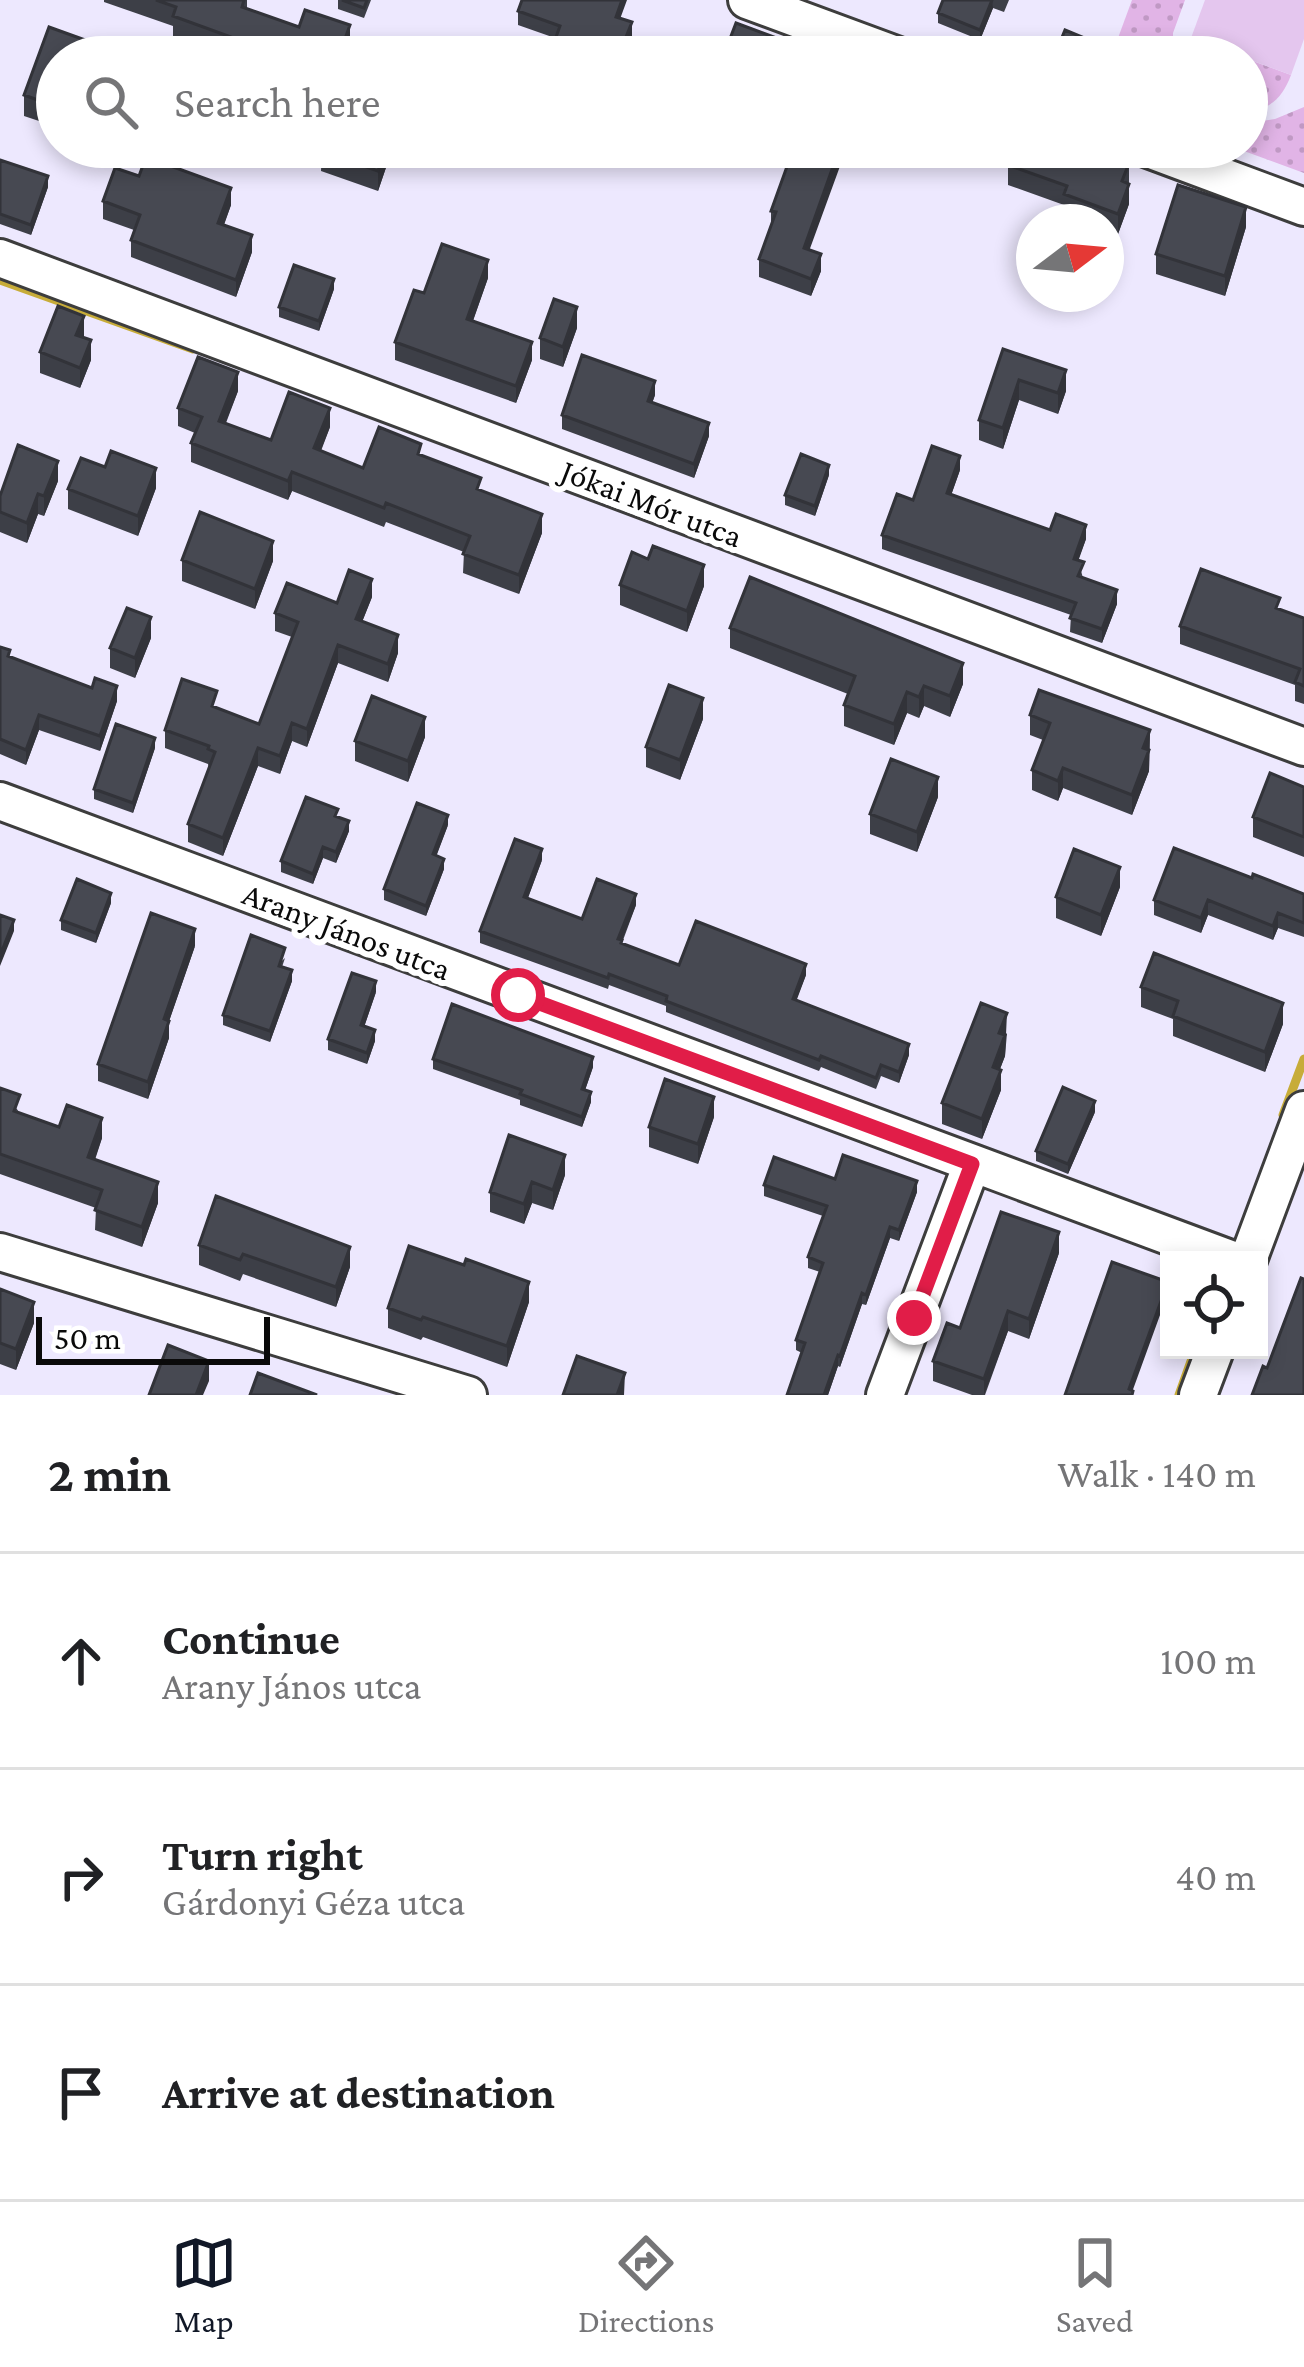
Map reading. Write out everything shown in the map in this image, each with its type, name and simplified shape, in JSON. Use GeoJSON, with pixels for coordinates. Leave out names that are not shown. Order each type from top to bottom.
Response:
{"type":"FeatureCollection","features":[{"type":"Feature","properties":{"kind":"street"},"geometry":{"type":"LineString","coordinates":[[748,0],[845,36]]}},
{"type":"Feature","properties":{"kind":"street"},"geometry":{"type":"LineString","coordinates":[[1199,168],[1304,207]]}},
{"type":"Feature","properties":{"kind":"street","name":"Jókai Mór utca"},"geometry":{"type":"LineString","coordinates":[[0,258],[1304,747]]}},
{"type":"Feature","properties":{"kind":"street","name":"Arany János utca"},"geometry":{"type":"LineString","coordinates":[[0,801],[1209,1251]]}},
{"type":"Feature","properties":{"kind":"street"},"geometry":{"type":"LineString","coordinates":[[1251,1251],[1304,1110]]}},
{"type":"Feature","properties":{"kind":"street"},"geometry":{"type":"LineString","coordinates":[[885,1395],[972,1164]]}},
{"type":"Feature","properties":{"kind":"street"},"geometry":{"type":"LineString","coordinates":[[0,1252],[468,1395]]}},
{"type":"Feature","properties":{"kind":"street"},"geometry":{"type":"LineString","coordinates":[[1198,1395],[1212,1359]]}},
{"type":"Feature","properties":{"kind":"shaded area"},"geometry":{"type":"Polygon","coordinates":[[[1132,0],[1185,0],[1173,36],[1119,36],[1132,0]]]}},
{"type":"Feature","properties":{"kind":"shaded area"},"geometry":{"type":"Polygon","coordinates":[[[1205,0],[1304,0],[1304,39],[1291,75],[1268,66],[1268,36],[1192,36],[1205,0]]]}},
{"type":"Feature","properties":{"kind":"shaded area"},"geometry":{"type":"Polygon","coordinates":[[[1268,67],[1291,75],[1268,105],[1268,67]]]}},
{"type":"Feature","properties":{"kind":"shaded area"},"geometry":{"type":"Polygon","coordinates":[[[1304,107],[1304,173],[1268,160],[1268,120],[1304,107]]]}},
{"type":"Feature","properties":{"kind":"building"},"geometry":{"type":"Polygon","coordinates":[[[156,0],[244,0],[242,7],[299,27],[305,10],[350,25],[346,36],[228,36],[173,16],[176,7],[156,0]]]}},
{"type":"Feature","properties":{"kind":"building"},"geometry":{"type":"Polygon","coordinates":[[[342,0],[367,0],[364,8],[342,0]]]}},
{"type":"Feature","properties":{"kind":"building"},"geometry":{"type":"Polygon","coordinates":[[[522,0],[622,0],[616,17],[632,22],[626,36],[556,36],[560,26],[518,11],[522,0]]]}},
{"type":"Feature","properties":{"kind":"building"},"geometry":{"type":"Polygon","coordinates":[[[943,0],[992,0],[980,30],[938,13],[943,0]]]}},
{"type":"Feature","properties":{"kind":"building"},"geometry":{"type":"Polygon","coordinates":[[[736,23],[771,36],[731,36],[736,23]]]}},
{"type":"Feature","properties":{"kind":"building"},"geometry":{"type":"Polygon","coordinates":[[[49,27],[74,36],[46,36],[49,27]]]}},
{"type":"Feature","properties":{"kind":"building"},"geometry":{"type":"Polygon","coordinates":[[[36,62],[36,99],[24,95],[36,62]]]}},
{"type":"Feature","properties":{"kind":"building"},"geometry":{"type":"Polygon","coordinates":[[[0,160],[48,176],[31,225],[0,214],[0,160]]]}},
{"type":"Feature","properties":{"kind":"building"},"geometry":{"type":"Polygon","coordinates":[[[115,168],[139,176],[142,168],[176,168],[231,188],[218,223],[252,235],[236,280],[131,240],[140,215],[103,201],[115,168]]]}},
{"type":"Feature","properties":{"kind":"building"},"geometry":{"type":"Polygon","coordinates":[[[786,168],[833,168],[804,248],[821,254],[811,279],[759,259],[776,212],[771,211],[786,168]]]}},
{"type":"Feature","properties":{"kind":"building"},"geometry":{"type":"Polygon","coordinates":[[[1016,168],[1127,168],[1122,181],[1129,184],[1122,204],[1091,204],[1064,194],[1067,186],[1016,168]]]}},
{"type":"Feature","properties":{"kind":"building"},"geometry":{"type":"Polygon","coordinates":[[[1178,185],[1246,207],[1225,276],[1156,254],[1178,185]]]}},
{"type":"Feature","properties":{"kind":"building"},"geometry":{"type":"Polygon","coordinates":[[[442,244],[488,260],[467,319],[532,342],[516,386],[395,342],[414,290],[424,293],[442,244]]]}},
{"type":"Feature","properties":{"kind":"building"},"geometry":{"type":"Polygon","coordinates":[[[294,265],[334,279],[319,321],[279,307],[294,265]]]}},
{"type":"Feature","properties":{"kind":"building"},"geometry":{"type":"Polygon","coordinates":[[[554,299],[577,307],[563,347],[540,338],[554,299]]]}},
{"type":"Feature","properties":{"kind":"building"},"geometry":{"type":"Polygon","coordinates":[[[58,306],[84,316],[76,335],[91,340],[80,368],[40,352],[58,306]]]}},
{"type":"Feature","properties":{"kind":"building"},"geometry":{"type":"Polygon","coordinates":[[[1003,349],[1066,370],[1058,393],[1019,380],[1003,428],[979,420],[1003,349]]]}},
{"type":"Feature","properties":{"kind":"building"},"geometry":{"type":"Polygon","coordinates":[[[582,355],[655,381],[648,401],[709,423],[694,464],[562,415],[582,355]]]}},
{"type":"Feature","properties":{"kind":"building"},"geometry":{"type":"Polygon","coordinates":[[[198,357],[238,372],[219,421],[271,440],[289,392],[330,408],[314,448],[363,468],[379,427],[421,444],[418,454],[481,478],[477,489],[542,514],[519,575],[463,554],[470,536],[292,472],[288,481],[191,443],[202,417],[178,408],[198,357]]]}},
{"type":"Feature","properties":{"kind":"building"},"geometry":{"type":"Polygon","coordinates":[[[18,445],[58,461],[27,523],[0,512],[0,496],[18,445]]]}},
{"type":"Feature","properties":{"kind":"building"},"geometry":{"type":"Polygon","coordinates":[[[932,446],[960,456],[947,493],[1050,530],[1056,514],[1086,525],[1074,559],[1084,562],[1078,576],[1117,590],[1102,629],[1070,618],[1076,603],[882,535],[897,494],[913,500],[932,446]]]}},
{"type":"Feature","properties":{"kind":"building"},"geometry":{"type":"Polygon","coordinates":[[[111,451],[156,468],[138,516],[68,489],[81,458],[105,467],[111,451]]]}},
{"type":"Feature","properties":{"kind":"building"},"geometry":{"type":"Polygon","coordinates":[[[801,454],[829,465],[815,506],[785,495],[801,454]]]}},
{"type":"Feature","properties":{"kind":"building"},"geometry":{"type":"Polygon","coordinates":[[[200,512],[273,541],[255,589],[182,560],[200,512]]]}},
{"type":"Feature","properties":{"kind":"building"},"geometry":{"type":"Polygon","coordinates":[[[653,546],[704,565],[687,611],[620,585],[632,552],[648,559],[653,546]]]}},
{"type":"Feature","properties":{"kind":"building"},"geometry":{"type":"Polygon","coordinates":[[[1201,569],[1280,598],[1276,608],[1304,618],[1304,686],[1295,682],[1300,669],[1180,626],[1201,569]]]}},
{"type":"Feature","properties":{"kind":"building"},"geometry":{"type":"Polygon","coordinates":[[[349,570],[372,579],[356,619],[398,635],[388,664],[338,645],[307,729],[292,723],[280,756],[258,748],[223,838],[188,824],[215,752],[165,730],[182,679],[217,691],[212,706],[259,724],[298,622],[275,613],[287,583],[337,603],[349,570]]]}},
{"type":"Feature","properties":{"kind":"building"},"geometry":{"type":"Polygon","coordinates":[[[750,577],[963,663],[950,696],[924,686],[919,697],[907,692],[894,724],[844,705],[855,676],[730,628],[750,577]]]}},
{"type":"Feature","properties":{"kind":"building"},"geometry":{"type":"Polygon","coordinates":[[[127,608],[151,617],[135,658],[110,648],[127,608]]]}},
{"type":"Feature","properties":{"kind":"building"},"geometry":{"type":"Polygon","coordinates":[[[0,647],[10,650],[8,656],[92,688],[95,678],[117,686],[100,736],[39,715],[26,750],[0,739],[0,647]]]}},
{"type":"Feature","properties":{"kind":"building"},"geometry":{"type":"Polygon","coordinates":[[[669,685],[703,698],[680,760],[646,747],[669,685]]]}},
{"type":"Feature","properties":{"kind":"building"},"geometry":{"type":"Polygon","coordinates":[[[1039,690],[1150,730],[1143,748],[1149,750],[1132,795],[1063,768],[1058,781],[1032,770],[1050,723],[1030,715],[1039,690]]]}},
{"type":"Feature","properties":{"kind":"building"},"geometry":{"type":"Polygon","coordinates":[[[372,696],[425,717],[408,761],[355,741],[372,696]]]}},
{"type":"Feature","properties":{"kind":"building"},"geometry":{"type":"Polygon","coordinates":[[[116,724],[155,738],[133,803],[94,789],[116,724]]]}},
{"type":"Feature","properties":{"kind":"building"},"geometry":{"type":"Polygon","coordinates":[[[891,759],[938,777],[917,832],[870,814],[891,759]]]}},
{"type":"Feature","properties":{"kind":"building"},"geometry":{"type":"Polygon","coordinates":[[[1270,773],[1304,787],[1304,837],[1253,817],[1270,773]]]}},
{"type":"Feature","properties":{"kind":"building"},"geometry":{"type":"Polygon","coordinates":[[[306,797],[338,809],[335,816],[349,821],[336,852],[323,847],[313,874],[281,861],[306,797]]]}},
{"type":"Feature","properties":{"kind":"building"},"geometry":{"type":"Polygon","coordinates":[[[417,803],[448,815],[433,854],[444,859],[426,906],[384,889],[417,803]]]}},
{"type":"Feature","properties":{"kind":"building"},"geometry":{"type":"Polygon","coordinates":[[[515,839],[542,849],[524,897],[582,919],[597,879],[636,894],[618,939],[621,943],[679,965],[696,921],[806,964],[793,999],[909,1044],[899,1072],[881,1065],[876,1078],[821,1056],[819,1060],[666,1001],[667,996],[480,931],[515,839]]]}},
{"type":"Feature","properties":{"kind":"building"},"geometry":{"type":"Polygon","coordinates":[[[1174,848],[1304,894],[1304,923],[1278,913],[1273,926],[1208,900],[1201,918],[1154,900],[1174,848]]]}},
{"type":"Feature","properties":{"kind":"building"},"geometry":{"type":"Polygon","coordinates":[[[1074,849],[1120,867],[1101,915],[1056,897],[1074,849]]]}},
{"type":"Feature","properties":{"kind":"building"},"geometry":{"type":"Polygon","coordinates":[[[77,879],[111,893],[96,933],[61,920],[77,879]]]}},
{"type":"Feature","properties":{"kind":"building"},"geometry":{"type":"Polygon","coordinates":[[[151,913],[195,929],[148,1082],[98,1064],[151,913]]]}},
{"type":"Feature","properties":{"kind":"building"},"geometry":{"type":"Polygon","coordinates":[[[0,915],[14,920],[0,956],[0,915]]]}},
{"type":"Feature","properties":{"kind":"building"},"geometry":{"type":"Polygon","coordinates":[[[251,935],[285,948],[279,966],[292,970],[270,1031],[223,1015],[251,935]]]}},
{"type":"Feature","properties":{"kind":"building"},"geometry":{"type":"Polygon","coordinates":[[[1154,953],[1283,1003],[1265,1052],[1173,1016],[1178,1001],[1141,987],[1154,953]]]}},
{"type":"Feature","properties":{"kind":"building"},"geometry":{"type":"Polygon","coordinates":[[[352,973],[376,981],[361,1025],[375,1030],[367,1053],[328,1039],[352,973]]]}},
{"type":"Feature","properties":{"kind":"building"},"geometry":{"type":"Polygon","coordinates":[[[981,1003],[1007,1013],[993,1067],[1001,1070],[982,1119],[942,1103],[981,1003]]]}},
{"type":"Feature","properties":{"kind":"building"},"geometry":{"type":"Polygon","coordinates":[[[452,1004],[593,1057],[582,1089],[591,1092],[582,1117],[433,1059],[452,1004]]]}},
{"type":"Feature","properties":{"kind":"building"},"geometry":{"type":"Polygon","coordinates":[[[665,1079],[714,1097],[698,1144],[649,1127],[665,1079]]]}},
{"type":"Feature","properties":{"kind":"building"},"geometry":{"type":"Polygon","coordinates":[[[1063,1087],[1095,1101],[1068,1164],[1036,1151],[1063,1087]]]}},
{"type":"Feature","properties":{"kind":"building"},"geometry":{"type":"Polygon","coordinates":[[[0,1088],[20,1095],[14,1111],[59,1127],[67,1105],[102,1118],[88,1157],[158,1182],[142,1227],[95,1210],[102,1190],[0,1154],[0,1088]]]}},
{"type":"Feature","properties":{"kind":"building"},"geometry":{"type":"Polygon","coordinates":[[[509,1135],[565,1155],[553,1190],[532,1182],[524,1204],[490,1192],[509,1135]]]}},
{"type":"Feature","properties":{"kind":"building"},"geometry":{"type":"Polygon","coordinates":[[[843,1155],[917,1181],[899,1230],[890,1227],[824,1395],[787,1395],[805,1343],[796,1340],[823,1263],[808,1257],[827,1206],[764,1185],[774,1157],[835,1179],[843,1155]]]}},
{"type":"Feature","properties":{"kind":"building"},"geometry":{"type":"Polygon","coordinates":[[[216,1196],[350,1247],[336,1287],[243,1254],[240,1260],[199,1245],[216,1196]]]}},
{"type":"Feature","properties":{"kind":"building"},"geometry":{"type":"Polygon","coordinates":[[[1001,1212],[1059,1232],[1029,1319],[1008,1311],[984,1379],[933,1361],[947,1323],[960,1328],[1001,1212]]]}},
{"type":"Feature","properties":{"kind":"building"},"geometry":{"type":"Polygon","coordinates":[[[409,1246],[464,1265],[466,1259],[529,1282],[507,1346],[388,1308],[409,1246]]]}},
{"type":"Feature","properties":{"kind":"building"},"geometry":{"type":"Polygon","coordinates":[[[1112,1262],[1160,1279],[1160,1304],[1129,1389],[1132,1395],[1065,1395],[1112,1262]]]}},
{"type":"Feature","properties":{"kind":"building"},"geometry":{"type":"Polygon","coordinates":[[[1301,1278],[1304,1395],[1252,1395],[1263,1366],[1267,1368],[1301,1278]]]}},
{"type":"Feature","properties":{"kind":"building"},"geometry":{"type":"Polygon","coordinates":[[[0,1289],[34,1302],[16,1349],[0,1343],[0,1289]]]}},
{"type":"Feature","properties":{"kind":"building"},"geometry":{"type":"Polygon","coordinates":[[[168,1345],[209,1361],[196,1395],[149,1395],[168,1345]]]}},
{"type":"Feature","properties":{"kind":"building"},"geometry":{"type":"Polygon","coordinates":[[[577,1356],[625,1373],[617,1395],[563,1395],[577,1356]]]}},
{"type":"Feature","properties":{"kind":"building"},"geometry":{"type":"Polygon","coordinates":[[[258,1373],[317,1395],[250,1395],[258,1373]]]}},
{"type":"Feature","properties":{"kind":"waterway"},"geometry":{"type":"LineString","coordinates":[[0,280],[193,349]]}},
{"type":"Feature","properties":{"kind":"waterway"},"geometry":{"type":"LineString","coordinates":[[1283,1115],[1304,1059]]}},
{"type":"Feature","properties":{"kind":"waterway"},"geometry":{"type":"LineString","coordinates":[[1179,1395],[1192,1359]]}},
{"type":"Feature","properties":{"kind":"route"},"geometry":{"type":"LineString","coordinates":[[518,995],[972,1164],[914,1318]]}}]}
